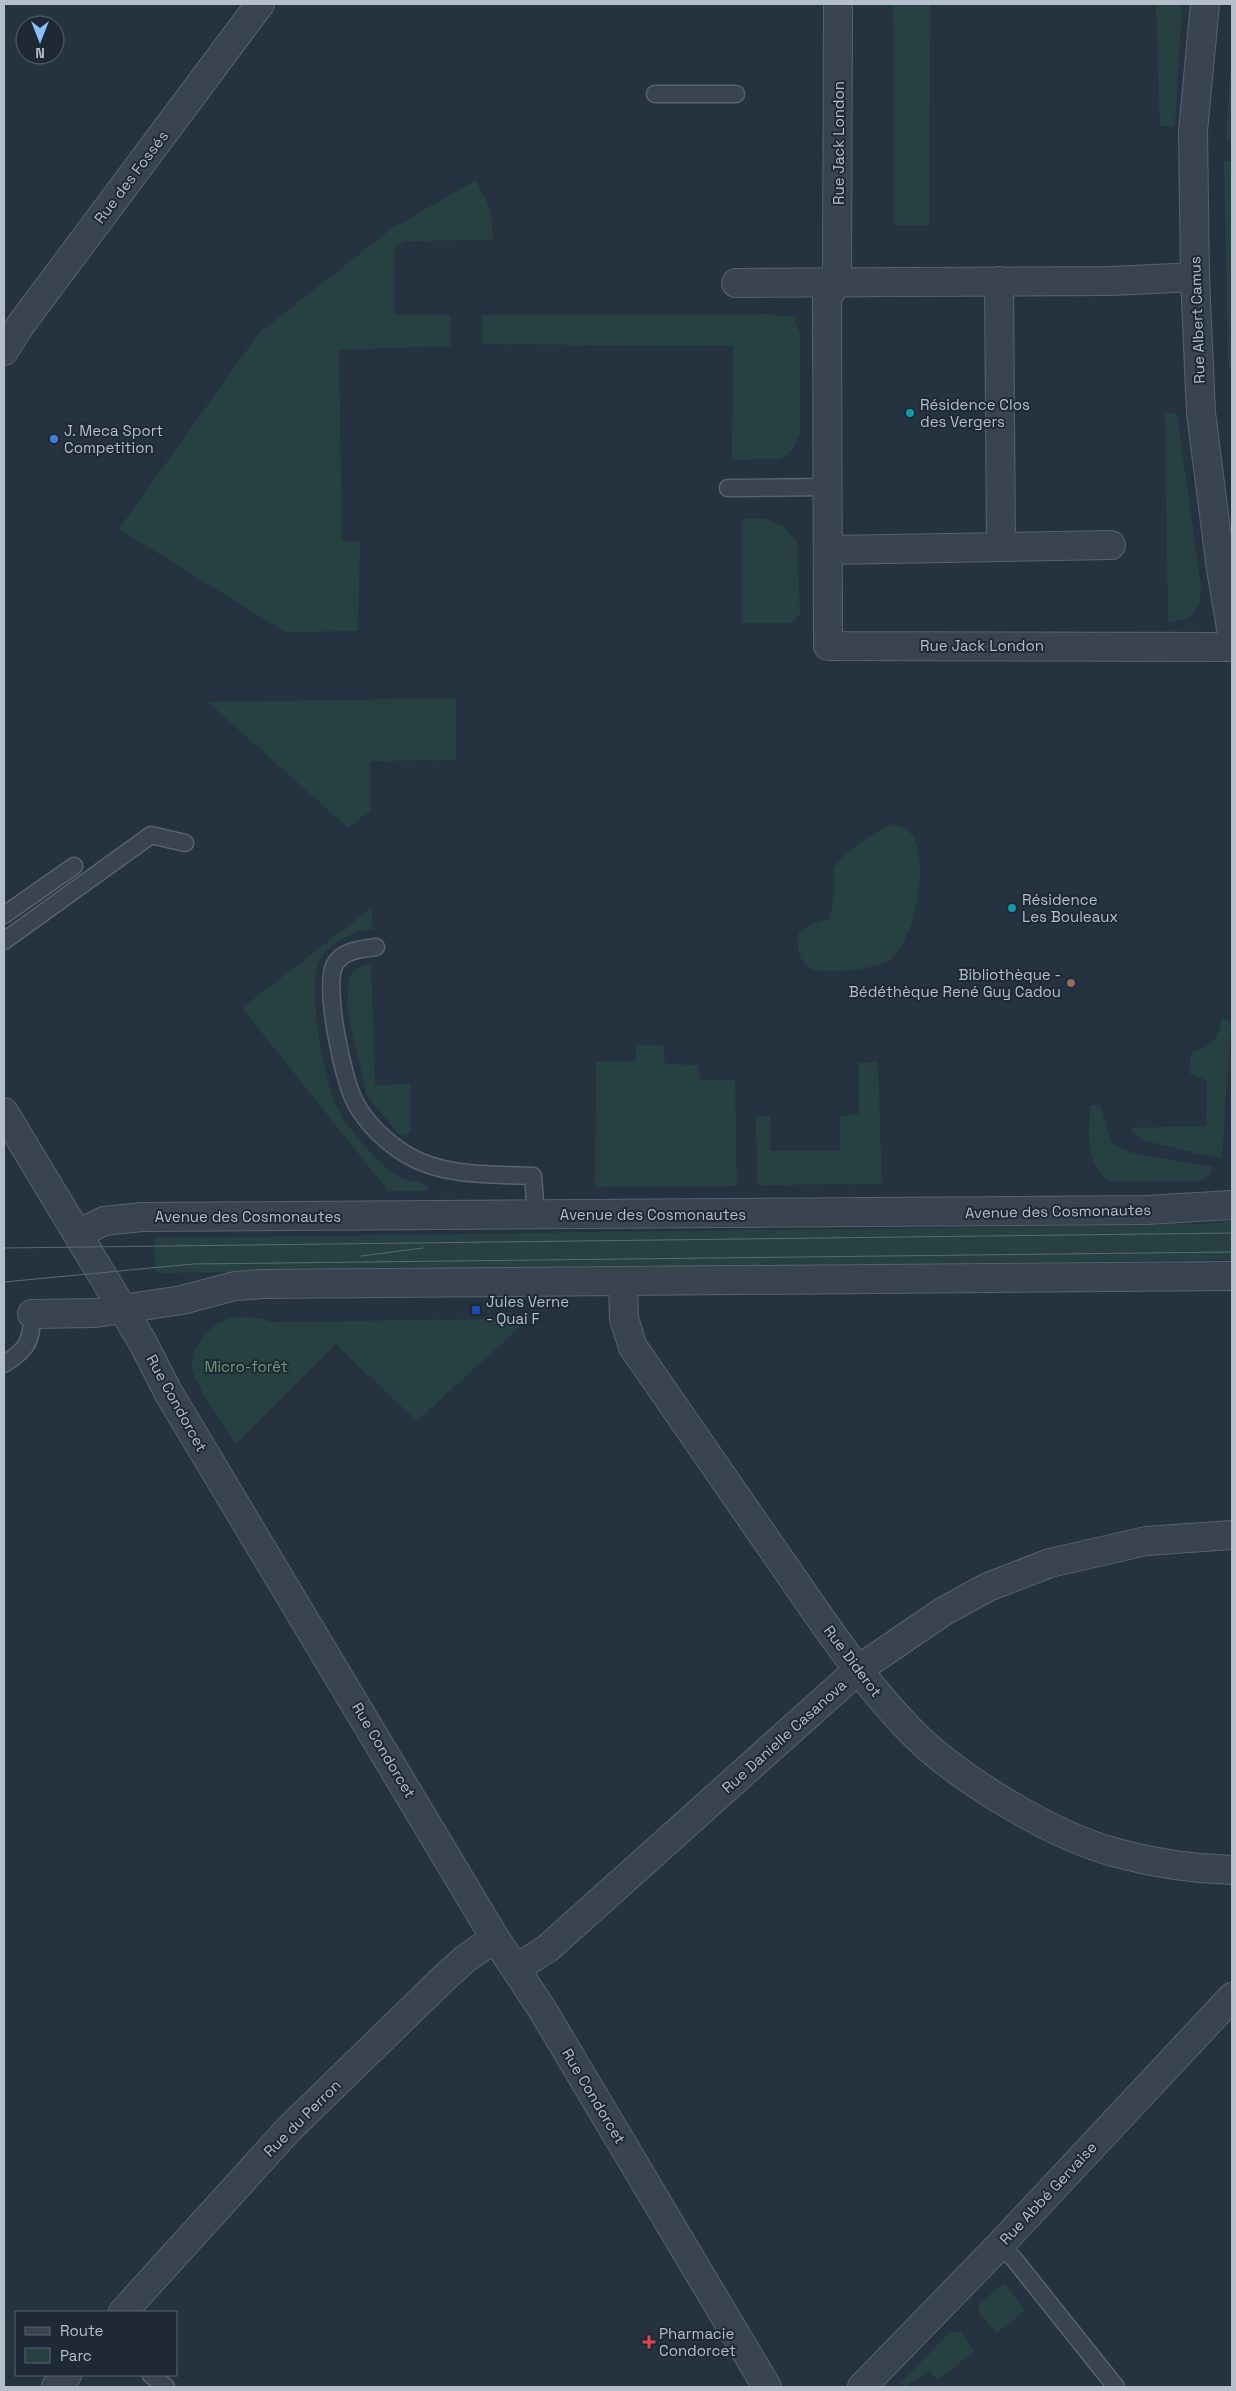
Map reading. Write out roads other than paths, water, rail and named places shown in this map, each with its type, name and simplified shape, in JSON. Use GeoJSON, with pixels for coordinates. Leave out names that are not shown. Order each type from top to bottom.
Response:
{"type":"FeatureCollection","features":[{"type":"Feature","properties":{"kind":"street","name":"Rue des Fossés"},"geometry":{"type":"LineString","coordinates":[[4,351],[19,328],[260,4]]}},
{"type":"Feature","properties":{"kind":"street","name":"Rue Jack London"},"geometry":{"type":"LineString","coordinates":[[838,4],[837,282],[827,298],[828,646],[1232,647]]}},
{"type":"Feature","properties":{"kind":"street","name":"Rue Albert Camus"},"geometry":{"type":"LineString","coordinates":[[1204,4],[1193,131],[1195,277],[1201,412],[1221,568],[1232,634]]}},
{"type":"Feature","properties":{"kind":"street"},"geometry":{"type":"LineString","coordinates":[[736,283],[1112,281],[1195,277]]}},
{"type":"Feature","properties":{"kind":"street"},"geometry":{"type":"LineString","coordinates":[[999,281],[1001,547]]}},
{"type":"Feature","properties":{"kind":"street"},"geometry":{"type":"LineString","coordinates":[[829,550],[1111,545]]}},
{"type":"Feature","properties":{"kind":"street","name":"Rue Condorcet"},"geometry":{"type":"LineString","coordinates":[[4,1112],[142,1341],[168,1392],[495,1938],[517,1968],[767,2387]]}},
{"type":"Feature","properties":{"kind":"street","name":"Avenue des Cosmonautes"},"geometry":{"type":"LineString","coordinates":[[78,1234],[104,1221],[142,1217],[1146,1210],[1232,1205]]}},
{"type":"Feature","properties":{"kind":"street"},"geometry":{"type":"LineString","coordinates":[[32,1314],[95,1313],[182,1300],[235,1286],[262,1284],[1232,1276]]}},
{"type":"Feature","properties":{"kind":"street","name":"Rue Diderot"},"geometry":{"type":"LineString","coordinates":[[623,1282],[624,1319],[633,1347],[839,1644],[908,1729],[959,1772],[1013,1806],[1073,1837],[1114,1853],[1154,1862],[1232,1870]]}},
{"type":"Feature","properties":{"kind":"street","name":"Rue Danielle Casanova"},"geometry":{"type":"LineString","coordinates":[[517,1968],[548,1948],[859,1668],[944,1611],[988,1587],[1050,1563],[1146,1541],[1232,1536]]}},
{"type":"Feature","properties":{"kind":"street","name":"Rue du Perron"},"geometry":{"type":"LineString","coordinates":[[124,2311],[288,2130],[442,1980],[465,1959],[495,1938]]}},
{"type":"Feature","properties":{"kind":"street","name":"Rue Abbé Gervaise"},"geometry":{"type":"LineString","coordinates":[[862,2387],[1000,2245],[1232,1997]]}},
{"type":"Feature","properties":{"kind":"street"},"geometry":{"type":"LineString","coordinates":[[56,2387],[66,2376]]}},
{"type":"Feature","properties":{"kind":"lane"},"geometry":{"type":"LineString","coordinates":[[655,94],[736,94]]}},
{"type":"Feature","properties":{"kind":"lane"},"geometry":{"type":"LineString","coordinates":[[728,488],[828,487]]}},
{"type":"Feature","properties":{"kind":"lane"},"geometry":{"type":"LineString","coordinates":[[4,941],[151,835],[185,843]]}},
{"type":"Feature","properties":{"kind":"lane"},"geometry":{"type":"LineString","coordinates":[[4,915],[74,866]]}},
{"type":"Feature","properties":{"kind":"lane"},"geometry":{"type":"LineString","coordinates":[[376,947],[352,951],[335,962],[330,978],[344,1073],[355,1103],[370,1124],[407,1155],[463,1173],[533,1176],[536,1215]]}},
{"type":"Feature","properties":{"kind":"lane"},"geometry":{"type":"LineString","coordinates":[[4,1364],[15,1357],[32,1337],[32,1314]]}},
{"type":"Feature","properties":{"kind":"lane"},"geometry":{"type":"LineString","coordinates":[[1000,2245],[1014,2259],[1116,2387]]}},
{"type":"Feature","properties":{"kind":"lane"},"geometry":{"type":"LineString","coordinates":[[153,2376],[166,2387]]}},
{"type":"Feature","properties":{"kind":"tram line"},"geometry":{"type":"LineString","coordinates":[[4,1248],[1232,1233]]}},
{"type":"Feature","properties":{"kind":"tram line"},"geometry":{"type":"LineString","coordinates":[[361,1256],[423,1248]]}},
{"type":"Feature","properties":{"kind":"tram line"},"geometry":{"type":"LineString","coordinates":[[4,1282],[193,1264],[1232,1252]]}},
{"type":"Feature","properties":{"kind":"place","name":"Résidence Clos des Vergers"},"geometry":{"type":"Point","coordinates":[910,413]}},
{"type":"Feature","properties":{"kind":"place","name":"J. Meca Sport Competition"},"geometry":{"type":"Point","coordinates":[54,439]}},
{"type":"Feature","properties":{"kind":"place","name":"Résidence Les Bouleaux"},"geometry":{"type":"Point","coordinates":[1012,908]}},
{"type":"Feature","properties":{"kind":"place","name":"Bibliothèque - Bédéthèque René Guy Cadou"},"geometry":{"type":"Point","coordinates":[1071,983]}},
{"type":"Feature","properties":{"kind":"place","name":"Jules Verne - Quai F"},"geometry":{"type":"Point","coordinates":[476,1310]}},
{"type":"Feature","properties":{"kind":"place","name":"Pharmacie Condorcet"},"geometry":{"type":"Point","coordinates":[649,2342]}},
{"type":"Feature","properties":{"kind":"park label","name":"Micro-forêt"},"geometry":{"type":"Point","coordinates":[246,1366]}}]}
